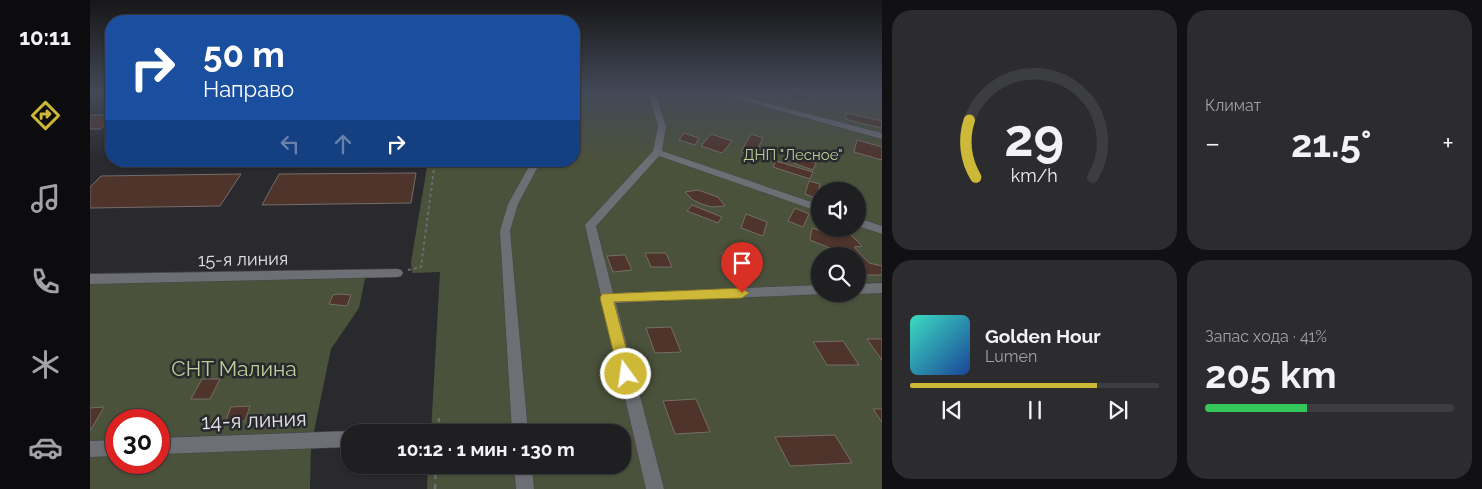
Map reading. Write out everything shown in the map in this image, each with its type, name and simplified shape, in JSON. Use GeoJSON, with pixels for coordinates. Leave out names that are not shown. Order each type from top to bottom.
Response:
{"type":"FeatureCollection","features":[{"type":"Feature","properties":{"kind":"street"},"geometry":{"type":"LineString","coordinates":[[655,489],[606,298],[590,225],[657,152],[662,126],[659,116]]}},
{"type":"Feature","properties":{"kind":"street"},"geometry":{"type":"LineString","coordinates":[[806,116],[882,136]]}},
{"type":"Feature","properties":{"kind":"street"},"geometry":{"type":"LineString","coordinates":[[657,152],[811,206]]}},
{"type":"Feature","properties":{"kind":"street"},"geometry":{"type":"LineString","coordinates":[[519,424],[505,231],[513,204],[534,167]]}},
{"type":"Feature","properties":{"kind":"street"},"geometry":{"type":"LineString","coordinates":[[866,225],[882,230]]}},
{"type":"Feature","properties":{"kind":"street","name":"15-я линия"},"geometry":{"type":"LineString","coordinates":[[90,279],[397,273]]}},
{"type":"Feature","properties":{"kind":"street"},"geometry":{"type":"LineString","coordinates":[[866,289],[882,288]]}},
{"type":"Feature","properties":{"kind":"street"},"geometry":{"type":"LineString","coordinates":[[606,298],[811,290]]}},
{"type":"Feature","properties":{"kind":"street","name":"14-я линия"},"geometry":{"type":"LineString","coordinates":[[170,446],[341,439]]}},
{"type":"Feature","properties":{"kind":"street"},"geometry":{"type":"LineString","coordinates":[[90,448],[105,448]]}},
{"type":"Feature","properties":{"kind":"street"},"geometry":{"type":"LineString","coordinates":[[524,474],[525,489]]}},
{"type":"Feature","properties":{"kind":"path"},"geometry":{"type":"LineString","coordinates":[[397,273],[421,267],[434,167]]}},
{"type":"Feature","properties":{"kind":"path"},"geometry":{"type":"LineString","coordinates":[[439,418],[439,424]]}},
{"type":"Feature","properties":{"kind":"path"},"geometry":{"type":"LineString","coordinates":[[435,489],[436,474]]}},
{"type":"Feature","properties":{"kind":"green space","name":"ДНП \"Лесное\""},"geometry":{"type":"Polygon","coordinates":[[[580,116],[882,116],[882,489],[427,489],[428,474],[631,474],[631,424],[431,424],[440,272],[412,273],[411,262],[427,167],[580,167],[580,116]]]}},
{"type":"Feature","properties":{"kind":"green space","name":"СНТ Малина"},"geometry":{"type":"Polygon","coordinates":[[[366,274],[359,308],[331,349],[311,446],[310,489],[90,489],[90,279],[366,274]]]}},
{"type":"Feature","properties":{"kind":"building"},"geometry":{"type":"Polygon","coordinates":[[[90,116],[105,116],[105,125],[100,129],[90,129],[90,116]]]}},
{"type":"Feature","properties":{"kind":"building"},"geometry":{"type":"Polygon","coordinates":[[[846,116],[859,116],[882,121],[881,128],[845,119],[846,116]]]}},
{"type":"Feature","properties":{"kind":"building"},"geometry":{"type":"Polygon","coordinates":[[[684,133],[699,138],[695,145],[679,140],[684,133]]]}},
{"type":"Feature","properties":{"kind":"building"},"geometry":{"type":"Polygon","coordinates":[[[711,134],[732,141],[722,153],[701,146],[711,134]]]}},
{"type":"Feature","properties":{"kind":"building"},"geometry":{"type":"Polygon","coordinates":[[[751,134],[763,138],[754,156],[741,152],[751,134]]]}},
{"type":"Feature","properties":{"kind":"building"},"geometry":{"type":"Polygon","coordinates":[[[857,140],[882,147],[882,160],[854,152],[857,140]]]}},
{"type":"Feature","properties":{"kind":"building"},"geometry":{"type":"Polygon","coordinates":[[[796,157],[816,163],[813,170],[793,163],[796,157]]]}},
{"type":"Feature","properties":{"kind":"building"},"geometry":{"type":"Polygon","coordinates":[[[776,161],[813,172],[810,179],[773,167],[776,161]]]}},
{"type":"Feature","properties":{"kind":"building"},"geometry":{"type":"Polygon","coordinates":[[[416,173],[411,203],[262,205],[279,174],[416,173]]]}},
{"type":"Feature","properties":{"kind":"building"},"geometry":{"type":"Polygon","coordinates":[[[241,174],[220,206],[90,208],[90,187],[101,176],[241,174]]]}},
{"type":"Feature","properties":{"kind":"building"},"geometry":{"type":"Polygon","coordinates":[[[809,181],[813,182],[811,182],[811,196],[805,194],[809,181]]]}},
{"type":"Feature","properties":{"kind":"building"},"geometry":{"type":"Polygon","coordinates":[[[698,190],[718,197],[725,206],[711,207],[702,204],[693,200],[685,192],[698,190]]]}},
{"type":"Feature","properties":{"kind":"building"},"geometry":{"type":"Polygon","coordinates":[[[692,205],[722,217],[718,223],[687,211],[692,205]]]}},
{"type":"Feature","properties":{"kind":"building"},"geometry":{"type":"Polygon","coordinates":[[[795,208],[809,214],[803,227],[788,221],[795,208]]]}},
{"type":"Feature","properties":{"kind":"building"},"geometry":{"type":"Polygon","coordinates":[[[746,214],[767,222],[763,236],[741,228],[746,214]]]}},
{"type":"Feature","properties":{"kind":"building"},"geometry":{"type":"Polygon","coordinates":[[[811,234],[811,237],[853,237],[862,246],[828,247],[810,240],[811,234]]]}},
{"type":"Feature","properties":{"kind":"building"},"geometry":{"type":"Polygon","coordinates":[[[735,244],[755,257],[742,266],[721,253],[735,244]]]}},
{"type":"Feature","properties":{"kind":"building"},"geometry":{"type":"Polygon","coordinates":[[[645,253],[666,253],[672,267],[651,267],[645,253]]]}},
{"type":"Feature","properties":{"kind":"building"},"geometry":{"type":"Polygon","coordinates":[[[625,255],[632,270],[613,272],[607,256],[625,255]]]}},
{"type":"Feature","properties":{"kind":"building"},"geometry":{"type":"Polygon","coordinates":[[[866,260],[869,263],[882,266],[882,275],[866,275],[866,260]]]}},
{"type":"Feature","properties":{"kind":"building"},"geometry":{"type":"Polygon","coordinates":[[[333,295],[351,295],[347,306],[329,304],[333,295]]]}},
{"type":"Feature","properties":{"kind":"building"},"geometry":{"type":"Polygon","coordinates":[[[671,327],[681,352],[655,353],[646,328],[671,327]]]}},
{"type":"Feature","properties":{"kind":"building"},"geometry":{"type":"Polygon","coordinates":[[[867,339],[882,339],[882,360],[867,339]]]}},
{"type":"Feature","properties":{"kind":"building"},"geometry":{"type":"Polygon","coordinates":[[[843,341],[859,365],[827,365],[813,342],[843,341]]]}},
{"type":"Feature","properties":{"kind":"building"},"geometry":{"type":"Polygon","coordinates":[[[202,379],[220,379],[210,399],[191,399],[202,379]]]}},
{"type":"Feature","properties":{"kind":"building"},"geometry":{"type":"Polygon","coordinates":[[[696,399],[710,432],[675,434],[663,401],[696,399]]]}},
{"type":"Feature","properties":{"kind":"building"},"geometry":{"type":"Polygon","coordinates":[[[250,406],[245,421],[225,422],[231,407],[250,406]]]}},
{"type":"Feature","properties":{"kind":"building"},"geometry":{"type":"Polygon","coordinates":[[[104,407],[90,431],[90,408],[104,407]]]}},
{"type":"Feature","properties":{"kind":"building"},"geometry":{"type":"Polygon","coordinates":[[[873,409],[882,409],[882,422],[873,409]]]}},
{"type":"Feature","properties":{"kind":"building"},"geometry":{"type":"Polygon","coordinates":[[[835,435],[852,463],[790,466],[775,437],[835,435]]]}},
{"type":"Feature","properties":{"kind":"route"},"geometry":{"type":"LineString","coordinates":[[626,374],[606,298],[742,293]]}}]}
